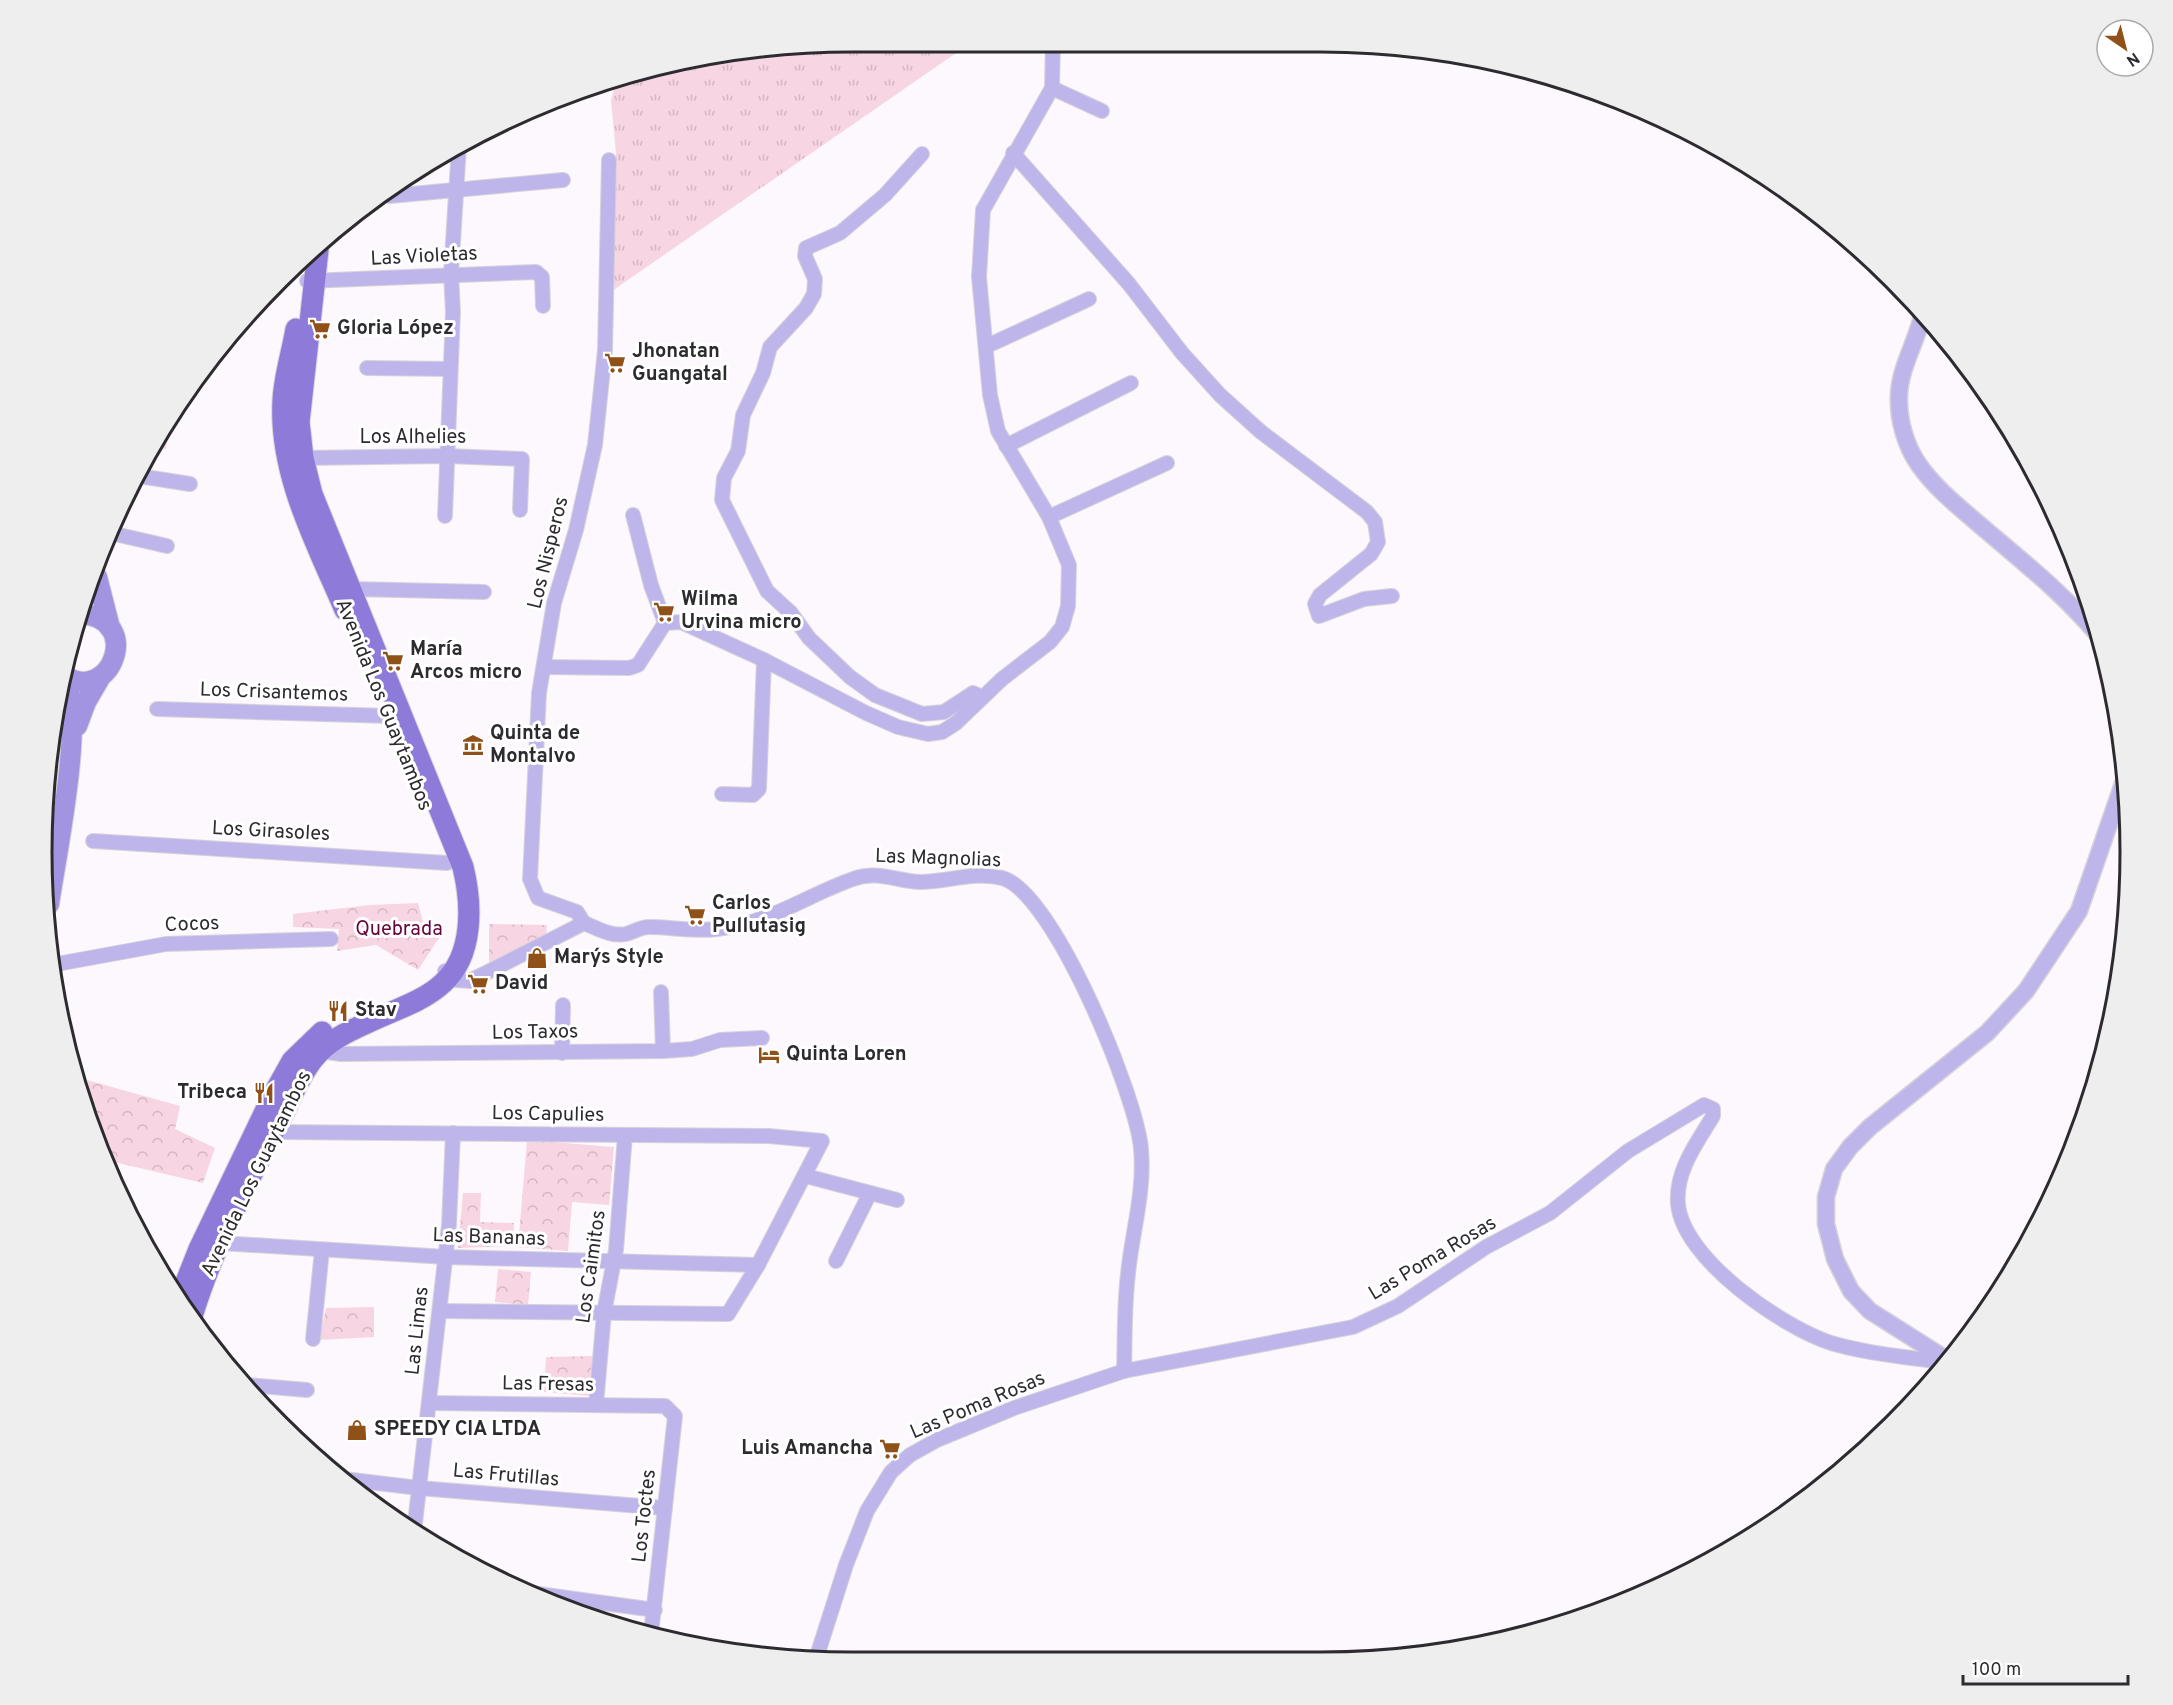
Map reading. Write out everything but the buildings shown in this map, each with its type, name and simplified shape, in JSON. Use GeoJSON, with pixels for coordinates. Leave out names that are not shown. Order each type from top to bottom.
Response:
{"type":"FeatureCollection","features":[{"type":"Feature","properties":{"kind":"main road","name":"Avenida Los Guaytambos"},"geometry":{"type":"LineString","coordinates":[[183,1290],[199,1250],[273,1095],[292,1061],[318,1044],[342,1035],[426,994],[446,972],[463,925],[469,891],[463,867],[297,496],[287,452],[283,399],[315,261]]}},
{"type":"Feature","properties":{"kind":"main road","name":"Avenida Los Guaytambos"},"geometry":{"type":"LineString","coordinates":[[308,267],[299,422],[303,459],[312,494],[352,590],[447,863],[463,925]]}},
{"type":"Feature","properties":{"kind":"main road"},"geometry":{"type":"LineString","coordinates":[[72,740],[86,702],[101,676],[115,659],[115,638],[110,628],[99,584]]}},
{"type":"Feature","properties":{"kind":"main road"},"geometry":{"type":"LineString","coordinates":[[89,615],[110,628]]}},
{"type":"Feature","properties":{"kind":"main road"},"geometry":{"type":"LineString","coordinates":[[72,680],[80,682],[101,676]]}},
{"type":"Feature","properties":{"kind":"main road"},"geometry":{"type":"LineString","coordinates":[[53,876],[72,740],[73,709],[69,693]]}},
{"type":"Feature","properties":{"kind":"main road","name":"Avenida Los Guaytambos"},"geometry":{"type":"LineString","coordinates":[[195,1308],[220,1243],[318,1044]]}},
{"type":"Feature","properties":{"kind":"street"},"geometry":{"type":"LineString","coordinates":[[665,623],[681,622],[764,660],[866,713],[898,727],[928,735],[942,732],[956,723],[982,697],[1050,642],[1062,627],[1068,606],[1069,565],[1049,517],[1006,446],[994,417],[979,277],[980,229],[986,201],[1052,88],[1053,52]]}},
{"type":"Feature","properties":{"kind":"street"},"geometry":{"type":"LineString","coordinates":[[1052,88],[1102,111]]}},
{"type":"Feature","properties":{"kind":"street"},"geometry":{"type":"LineString","coordinates":[[1013,153],[1129,284],[1182,353],[1220,394],[1253,425],[1367,512],[1375,522],[1378,542],[1371,554],[1320,595],[1315,604],[1319,616],[1364,599],[1392,596]]}},
{"type":"Feature","properties":{"kind":"street"},"geometry":{"type":"LineString","coordinates":[[922,154],[885,195],[840,233],[806,248],[805,256],[815,279],[814,294],[806,308],[770,347],[763,373],[743,415],[738,451],[724,478],[722,500],[767,591],[791,613],[809,638],[850,677],[875,695],[922,714],[944,712],[973,693],[982,697]]}},
{"type":"Feature","properties":{"kind":"street"},"geometry":{"type":"LineString","coordinates":[[445,516],[451,274],[459,157]]}},
{"type":"Feature","properties":{"kind":"street","name":"Los Nisperos"},"geometry":{"type":"LineString","coordinates":[[584,923],[577,912],[538,898],[531,887],[536,712],[554,603],[576,530],[596,445],[605,350],[609,160]]}},
{"type":"Feature","properties":{"kind":"street"},"geometry":{"type":"LineString","coordinates":[[396,195],[563,180]]}},
{"type":"Feature","properties":{"kind":"street","name":"Las Violetas"},"geometry":{"type":"LineString","coordinates":[[309,281],[536,272],[542,277],[543,306]]}},
{"type":"Feature","properties":{"kind":"street"},"geometry":{"type":"LineString","coordinates":[[987,346],[1089,299]]}},
{"type":"Feature","properties":{"kind":"street"},"geometry":{"type":"LineString","coordinates":[[1920,323],[1899,392],[1899,412],[1912,453],[1932,481],[1953,502],[2066,598],[2086,621]]}},
{"type":"Feature","properties":{"kind":"street"},"geometry":{"type":"LineString","coordinates":[[367,368],[450,369]]}},
{"type":"Feature","properties":{"kind":"street"},"geometry":{"type":"LineString","coordinates":[[1006,446],[1131,383]]}},
{"type":"Feature","properties":{"kind":"street","name":"Los Alhelies"},"geometry":{"type":"LineString","coordinates":[[303,459],[447,456],[522,459],[520,510]]}},
{"type":"Feature","properties":{"kind":"street"},"geometry":{"type":"LineString","coordinates":[[1049,517],[1167,463]]}},
{"type":"Feature","properties":{"kind":"street"},"geometry":{"type":"LineString","coordinates":[[147,477],[190,484]]}},
{"type":"Feature","properties":{"kind":"street"},"geometry":{"type":"LineString","coordinates":[[633,515],[651,585],[665,623]]}},
{"type":"Feature","properties":{"kind":"street"},"geometry":{"type":"LineString","coordinates":[[118,535],[167,546]]}},
{"type":"Feature","properties":{"kind":"street"},"geometry":{"type":"LineString","coordinates":[[352,590],[484,592]]}},
{"type":"Feature","properties":{"kind":"street"},"geometry":{"type":"LineString","coordinates":[[545,667],[629,668],[638,665],[665,623]]}},
{"type":"Feature","properties":{"kind":"street"},"geometry":{"type":"LineString","coordinates":[[722,794],[753,795],[759,789],[764,660]]}},
{"type":"Feature","properties":{"kind":"street","name":"Los Crisantemos"},"geometry":{"type":"LineString","coordinates":[[157,709],[397,723]]}},
{"type":"Feature","properties":{"kind":"street"},"geometry":{"type":"LineString","coordinates":[[1941,1357],[1870,1311],[1851,1291],[1835,1259],[1826,1224],[1826,1197],[1834,1169],[1850,1147],[1870,1127],[1987,1033],[2026,991],[2079,911],[2119,796]]}},
{"type":"Feature","properties":{"kind":"street","name":"Los Girasoles"},"geometry":{"type":"LineString","coordinates":[[93,841],[447,863]]}},
{"type":"Feature","properties":{"kind":"street","name":"Las Magnolias"},"geometry":{"type":"LineString","coordinates":[[584,923],[613,934],[648,927],[715,929],[740,925],[779,913],[868,875],[884,875],[918,882],[986,876],[1003,878],[1016,885],[1050,924],[1093,1008],[1136,1120],[1141,1147],[1142,1181],[1128,1275],[1124,1371]]}},
{"type":"Feature","properties":{"kind":"street"},"geometry":{"type":"LineString","coordinates":[[446,972],[462,982],[470,981],[584,923]]}},
{"type":"Feature","properties":{"kind":"street","name":"Cocos"},"geometry":{"type":"LineString","coordinates":[[60,963],[166,944],[331,939]]}},
{"type":"Feature","properties":{"kind":"street"},"geometry":{"type":"LineString","coordinates":[[661,992],[663,1051]]}},
{"type":"Feature","properties":{"kind":"street"},"geometry":{"type":"LineString","coordinates":[[562,1053],[563,1005]]}},
{"type":"Feature","properties":{"kind":"street","name":"Los Taxos"},"geometry":{"type":"LineString","coordinates":[[318,1044],[341,1054],[562,1053],[692,1050],[720,1040],[762,1038]]}},
{"type":"Feature","properties":{"kind":"street","name":"Las Poma Rosas"},"geometry":{"type":"LineString","coordinates":[[818,1651],[846,1565],[867,1510],[891,1472],[910,1455],[937,1440],[1014,1408],[1124,1371],[1353,1327],[1398,1306],[1486,1248],[1550,1213],[1628,1151],[1704,1105],[1713,1109],[1713,1116],[1687,1160],[1680,1178],[1678,1203],[1685,1230],[1701,1253],[1744,1292],[1800,1331],[1842,1345],[1938,1360]]}},
{"type":"Feature","properties":{"kind":"street","name":"Los Capulies"},"geometry":{"type":"LineString","coordinates":[[274,1132],[769,1136],[822,1141],[806,1176]]}},
{"type":"Feature","properties":{"kind":"street","name":"Las Limas"},"geometry":{"type":"LineString","coordinates":[[415,1522],[446,1257],[453,1133]]}},
{"type":"Feature","properties":{"kind":"street","name":"Los Caimitos"},"geometry":{"type":"LineString","coordinates":[[596,1405],[604,1313],[615,1261],[625,1135]]}},
{"type":"Feature","properties":{"kind":"street"},"geometry":{"type":"LineString","coordinates":[[440,1311],[728,1314],[758,1265],[806,1176],[897,1200]]}},
{"type":"Feature","properties":{"kind":"street"},"geometry":{"type":"LineString","coordinates":[[836,1261],[870,1193]]}},
{"type":"Feature","properties":{"kind":"street","name":"Las Bananas"},"geometry":{"type":"LineString","coordinates":[[220,1243],[446,1257],[758,1265]]}},
{"type":"Feature","properties":{"kind":"street"},"geometry":{"type":"LineString","coordinates":[[314,1339],[322,1250]]}},
{"type":"Feature","properties":{"kind":"street"},"geometry":{"type":"LineString","coordinates":[[256,1386],[307,1390]]}},
{"type":"Feature","properties":{"kind":"street","name":"Las Fresas"},"geometry":{"type":"LineString","coordinates":[[430,1403],[665,1406]]}},
{"type":"Feature","properties":{"kind":"street","name":"Los Toctes"},"geometry":{"type":"LineString","coordinates":[[652,1627],[675,1416],[665,1406]]}},
{"type":"Feature","properties":{"kind":"street","name":"Las Frutillas"},"geometry":{"type":"LineString","coordinates":[[357,1481],[665,1509]]}},
{"type":"Feature","properties":{"kind":"street"},"geometry":{"type":"LineString","coordinates":[[559,1597],[655,1610]]}},
{"type":"Feature","properties":{"kind":"green space"},"geometry":{"type":"Polygon","coordinates":[[[852,52],[958,52],[609,293],[616,154],[611,100],[614,89],[645,80],[748,59],[852,52]]]}},
{"type":"Feature","properties":{"kind":"green space","name":"Quebrada"},"geometry":{"type":"Polygon","coordinates":[[[418,903],[427,937],[444,930],[418,970],[376,945],[337,951],[339,929],[293,927],[293,914],[370,905],[418,903]]]}},
{"type":"Feature","properties":{"kind":"green space"},"geometry":{"type":"Polygon","coordinates":[[[489,924],[547,925],[546,938],[502,960],[489,962],[489,924]]]}},
{"type":"Feature","properties":{"kind":"green space"},"geometry":{"type":"Polygon","coordinates":[[[86,1080],[180,1106],[175,1129],[215,1148],[203,1183],[114,1162],[86,1080]]]}},
{"type":"Feature","properties":{"kind":"green space"},"geometry":{"type":"Polygon","coordinates":[[[527,1140],[614,1147],[609,1205],[572,1202],[568,1251],[518,1247],[527,1140]]]}},
{"type":"Feature","properties":{"kind":"green space"},"geometry":{"type":"Polygon","coordinates":[[[463,1193],[481,1193],[480,1222],[514,1223],[513,1246],[458,1248],[463,1193]]]}},
{"type":"Feature","properties":{"kind":"green space"},"geometry":{"type":"Polygon","coordinates":[[[498,1269],[531,1272],[528,1305],[495,1302],[498,1269]]]}},
{"type":"Feature","properties":{"kind":"green space"},"geometry":{"type":"Polygon","coordinates":[[[374,1307],[374,1337],[319,1340],[326,1308],[374,1307]]]}},
{"type":"Feature","properties":{"kind":"green space"},"geometry":{"type":"Polygon","coordinates":[[[593,1356],[591,1396],[544,1392],[546,1357],[593,1356]]]}},
{"type":"Feature","properties":{"kind":"place","name":"Gloria López"},"geometry":{"type":"Point","coordinates":[320,329]}},
{"type":"Feature","properties":{"kind":"place","name":"Jhonatan Guangatal"},"geometry":{"type":"Point","coordinates":[615,363]}},
{"type":"Feature","properties":{"kind":"place","name":"Wilma Urvina micro"},"geometry":{"type":"Point","coordinates":[664,612]}},
{"type":"Feature","properties":{"kind":"place","name":"María Arcos micro"},"geometry":{"type":"Point","coordinates":[393,661]}},
{"type":"Feature","properties":{"kind":"place","name":"Quinta de Montalvo"},"geometry":{"type":"Point","coordinates":[473,745]}},
{"type":"Feature","properties":{"kind":"place","name":"Carlos Pullutasig"},"geometry":{"type":"Point","coordinates":[695,915]}},
{"type":"Feature","properties":{"kind":"place","name":"Mary´s Style"},"geometry":{"type":"Point","coordinates":[537,958]}},
{"type":"Feature","properties":{"kind":"place","name":"David"},"geometry":{"type":"Point","coordinates":[478,984]}},
{"type":"Feature","properties":{"kind":"place","name":"Stav"},"geometry":{"type":"Point","coordinates":[338,1011]}},
{"type":"Feature","properties":{"kind":"place","name":"Quinta Loren"},"geometry":{"type":"Point","coordinates":[769,1055]}},
{"type":"Feature","properties":{"kind":"place","name":"Tribeca"},"geometry":{"type":"Point","coordinates":[264,1093]}},
{"type":"Feature","properties":{"kind":"place","name":"SPEEDY CIA LTDA"},"geometry":{"type":"Point","coordinates":[357,1430]}},
{"type":"Feature","properties":{"kind":"place","name":"Luis Amancha"},"geometry":{"type":"Point","coordinates":[890,1449]}}]}
